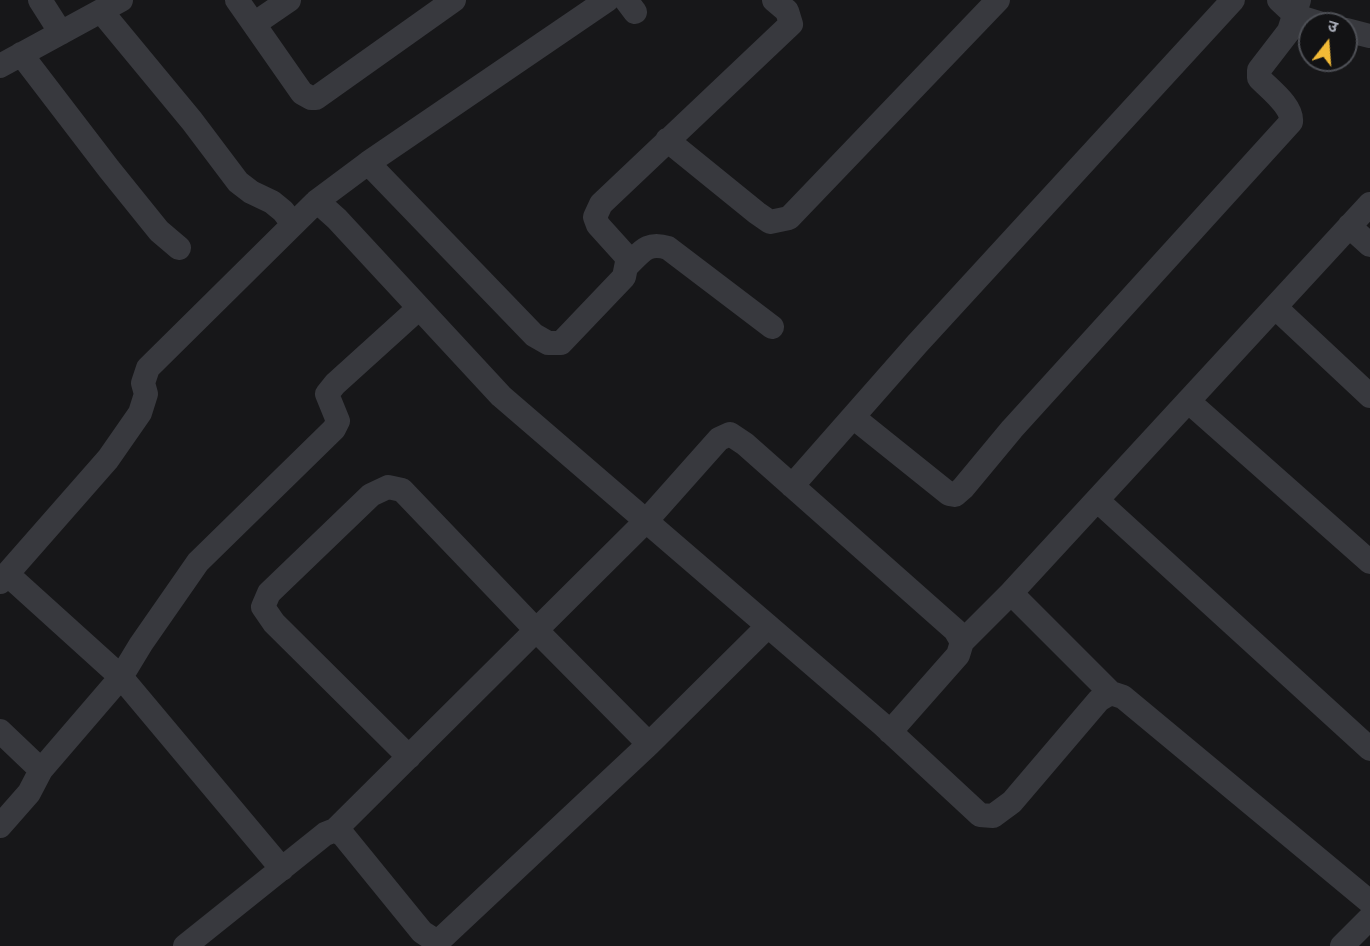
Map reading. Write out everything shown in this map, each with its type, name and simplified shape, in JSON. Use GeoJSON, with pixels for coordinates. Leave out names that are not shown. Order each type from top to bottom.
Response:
{"type":"FeatureCollection","features":[{"type":"Feature","properties":{"kind":"street"},"geometry":{"type":"LineString","coordinates":[[40,0],[61,33]]}},
{"type":"Feature","properties":{"kind":"street"},"geometry":{"type":"LineString","coordinates":[[237,0],[302,93],[311,98],[316,98],[454,0]]}},
{"type":"Feature","properties":{"kind":"street"},"geometry":{"type":"LineString","coordinates":[[254,24],[289,0]]}},
{"type":"Feature","properties":{"kind":"street"},"geometry":{"type":"LineString","coordinates":[[282,869],[121,677],[4,578],[108,459],[140,413],[146,394],[143,383],[148,368],[293,224],[317,201],[368,163],[607,0]]}},
{"type":"Feature","properties":{"kind":"street"},"geometry":{"type":"LineString","coordinates":[[368,163],[534,335],[548,343],[561,343],[624,276],[627,256],[598,225],[595,217],[601,204],[791,24],[787,11],[774,0]]}},
{"type":"Feature","properties":{"kind":"street"},"geometry":{"type":"LineString","coordinates":[[667,140],[770,222],[789,218],[998,0]]}},
{"type":"Feature","properties":{"kind":"street"},"geometry":{"type":"LineString","coordinates":[[792,486],[917,344],[1233,0]]}},
{"type":"Feature","properties":{"kind":"street"},"geometry":{"type":"LineString","coordinates":[[0,66],[111,5],[192,121],[238,182],[284,211],[293,224]]}},
{"type":"Feature","properties":{"kind":"street"},"geometry":{"type":"LineString","coordinates":[[852,417],[941,489],[949,495],[955,495],[1290,122],[1292,116],[1288,109],[1259,78],[1259,70],[1289,31],[1291,5]]}},
{"type":"Feature","properties":{"kind":"street"},"geometry":{"type":"LineString","coordinates":[[21,54],[159,231],[179,248]]}},
{"type":"Feature","properties":{"kind":"street"},"geometry":{"type":"LineString","coordinates":[[317,201],[337,219],[501,396],[890,732],[980,815],[993,816],[1012,802],[1099,700],[1111,693]]}},
{"type":"Feature","properties":{"kind":"street"},"geometry":{"type":"LineString","coordinates":[[890,732],[958,656],[962,642],[1011,593],[1370,204]]}},
{"type":"Feature","properties":{"kind":"street"},"geometry":{"type":"LineString","coordinates":[[1349,226],[1370,245]]}},
{"type":"Feature","properties":{"kind":"street"},"geometry":{"type":"LineString","coordinates":[[626,267],[648,246],[657,244],[668,248],[772,327]]}},
{"type":"Feature","properties":{"kind":"street"},"geometry":{"type":"LineString","coordinates":[[1275,307],[1370,396]]}},
{"type":"Feature","properties":{"kind":"street"},"geometry":{"type":"LineString","coordinates":[[0,826],[29,793],[41,770],[121,677],[198,562],[334,429],[338,421],[327,394],[335,384],[419,308]]}},
{"type":"Feature","properties":{"kind":"street"},"geometry":{"type":"LineString","coordinates":[[1188,401],[1370,562]]}},
{"type":"Feature","properties":{"kind":"street"},"geometry":{"type":"LineString","coordinates":[[185,946],[325,834],[335,830],[646,521],[719,439],[730,434],[745,444],[955,630],[962,642]]}},
{"type":"Feature","properties":{"kind":"street"},"geometry":{"type":"LineString","coordinates":[[409,757],[274,623],[263,607],[269,593],[371,495],[388,487],[402,489],[537,631],[649,744]]}},
{"type":"Feature","properties":{"kind":"street"},"geometry":{"type":"LineString","coordinates":[[1097,500],[1370,749]]}},
{"type":"Feature","properties":{"kind":"street"},"geometry":{"type":"LineString","coordinates":[[1011,593],[1111,693],[1123,697],[1370,902]]}},
{"type":"Feature","properties":{"kind":"street"},"geometry":{"type":"LineString","coordinates":[[335,830],[343,835],[422,932],[434,943],[649,744],[768,626]]}},
{"type":"Feature","properties":{"kind":"street"},"geometry":{"type":"LineString","coordinates":[[0,731],[41,770]]}},
{"type":"Feature","properties":{"kind":"street"},"geometry":{"type":"LineString","coordinates":[[1342,946],[1370,918]]}}]}
